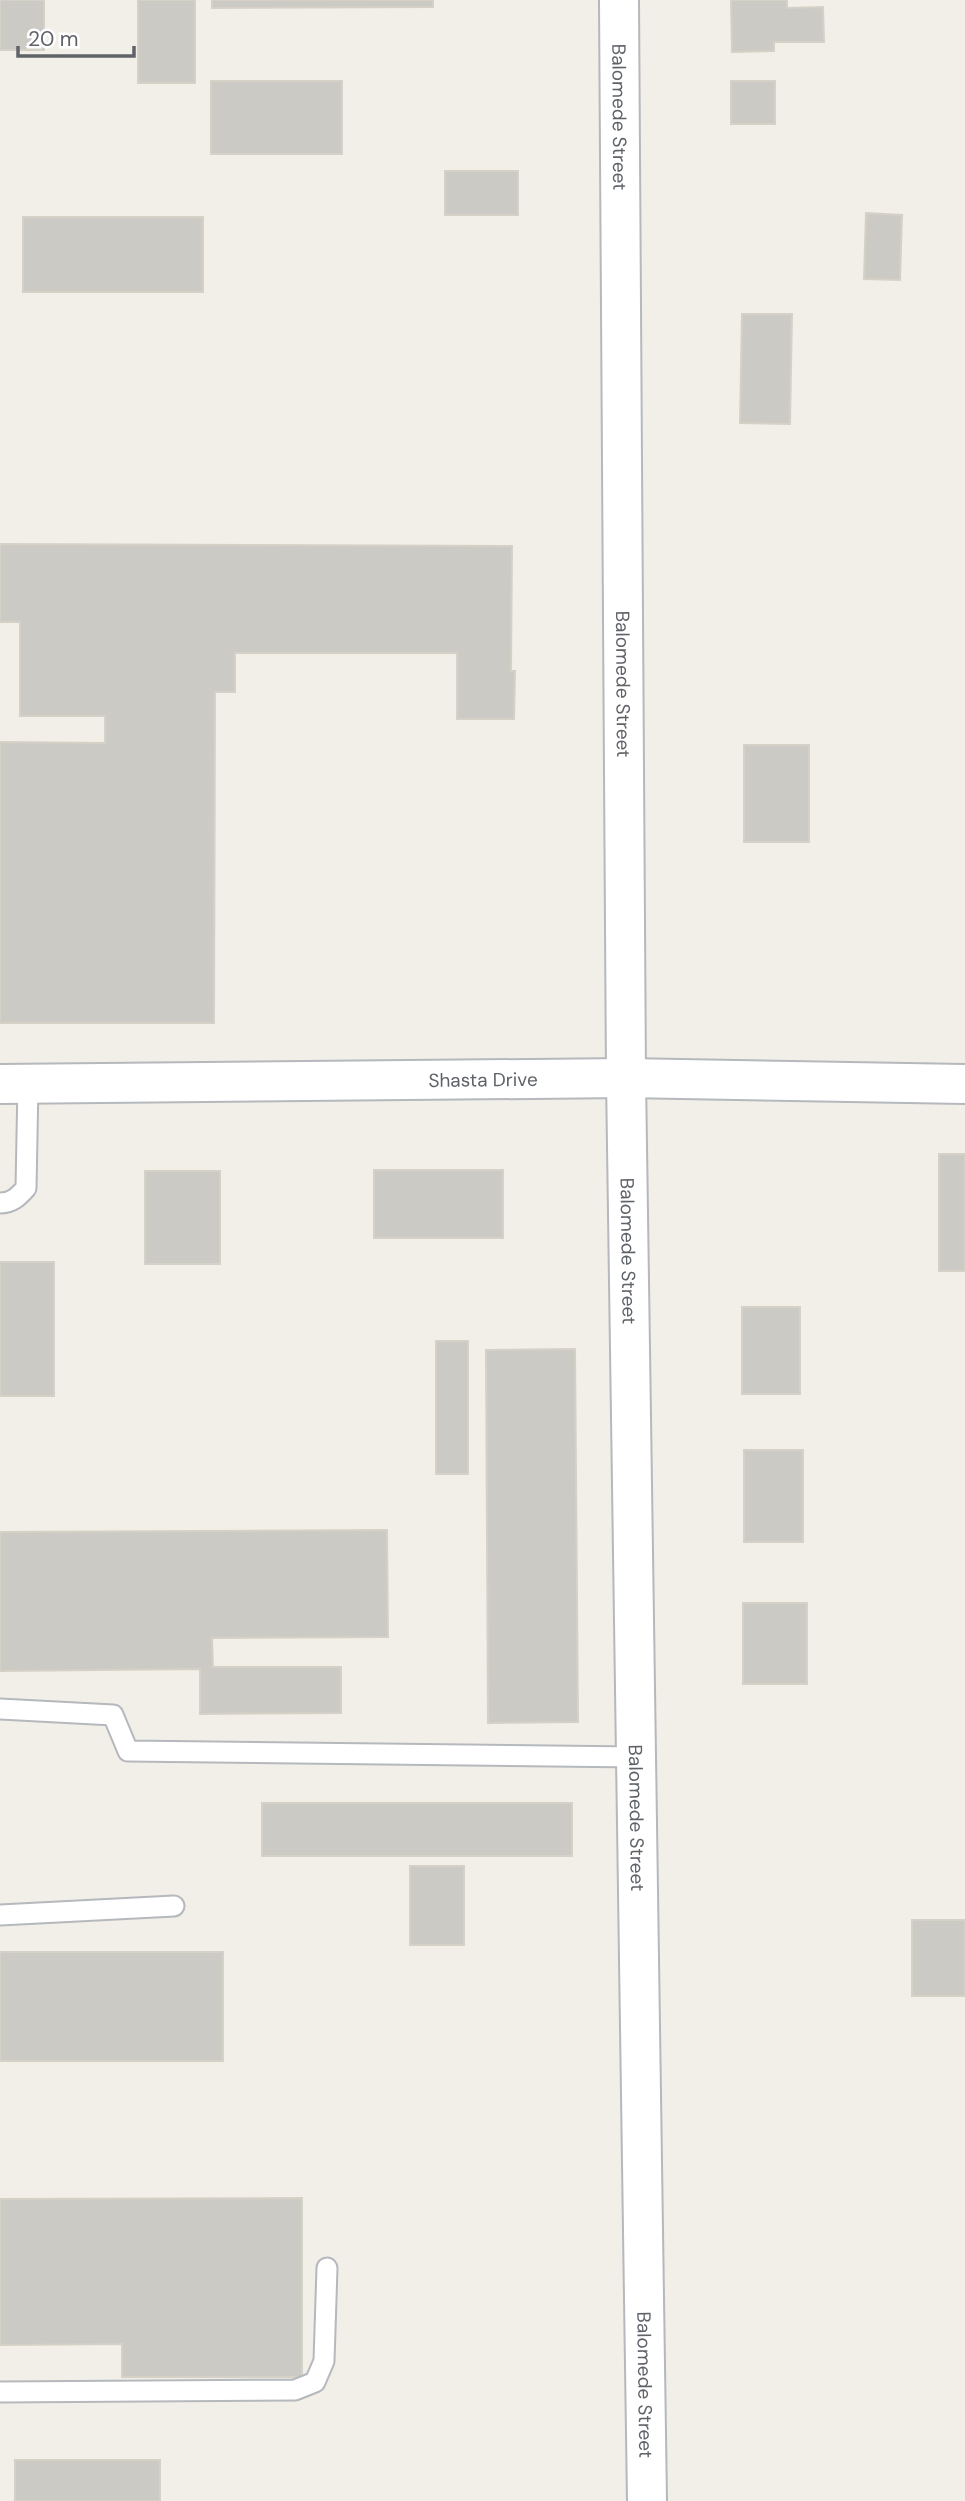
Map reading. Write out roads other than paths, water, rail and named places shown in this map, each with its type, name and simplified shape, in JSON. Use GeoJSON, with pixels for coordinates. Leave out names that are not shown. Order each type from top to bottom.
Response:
{"type":"FeatureCollection","features":[{"type":"Feature","properties":{"kind":"street","name":"Balomede Street"},"geometry":{"type":"LineString","coordinates":[[619,0],[626,1078],[647,2501]]}},
{"type":"Feature","properties":{"kind":"street","name":"Shasta Drive"},"geometry":{"type":"LineString","coordinates":[[14,1084],[626,1078],[965,1084]]}},
{"type":"Feature","properties":{"kind":"lane"},"geometry":{"type":"LineString","coordinates":[[0,1203],[8,1203],[19,1197],[26,1188],[14,1084]]}},
{"type":"Feature","properties":{"kind":"lane"},"geometry":{"type":"LineString","coordinates":[[0,1709],[113,1715],[128,1751],[636,1757]]}},
{"type":"Feature","properties":{"kind":"lane"},"geometry":{"type":"LineString","coordinates":[[0,1916],[174,1906]]}},
{"type":"Feature","properties":{"kind":"lane"},"geometry":{"type":"LineString","coordinates":[[0,2392],[295,2390],[316,2382],[324,2361],[327,2268]]}}]}
